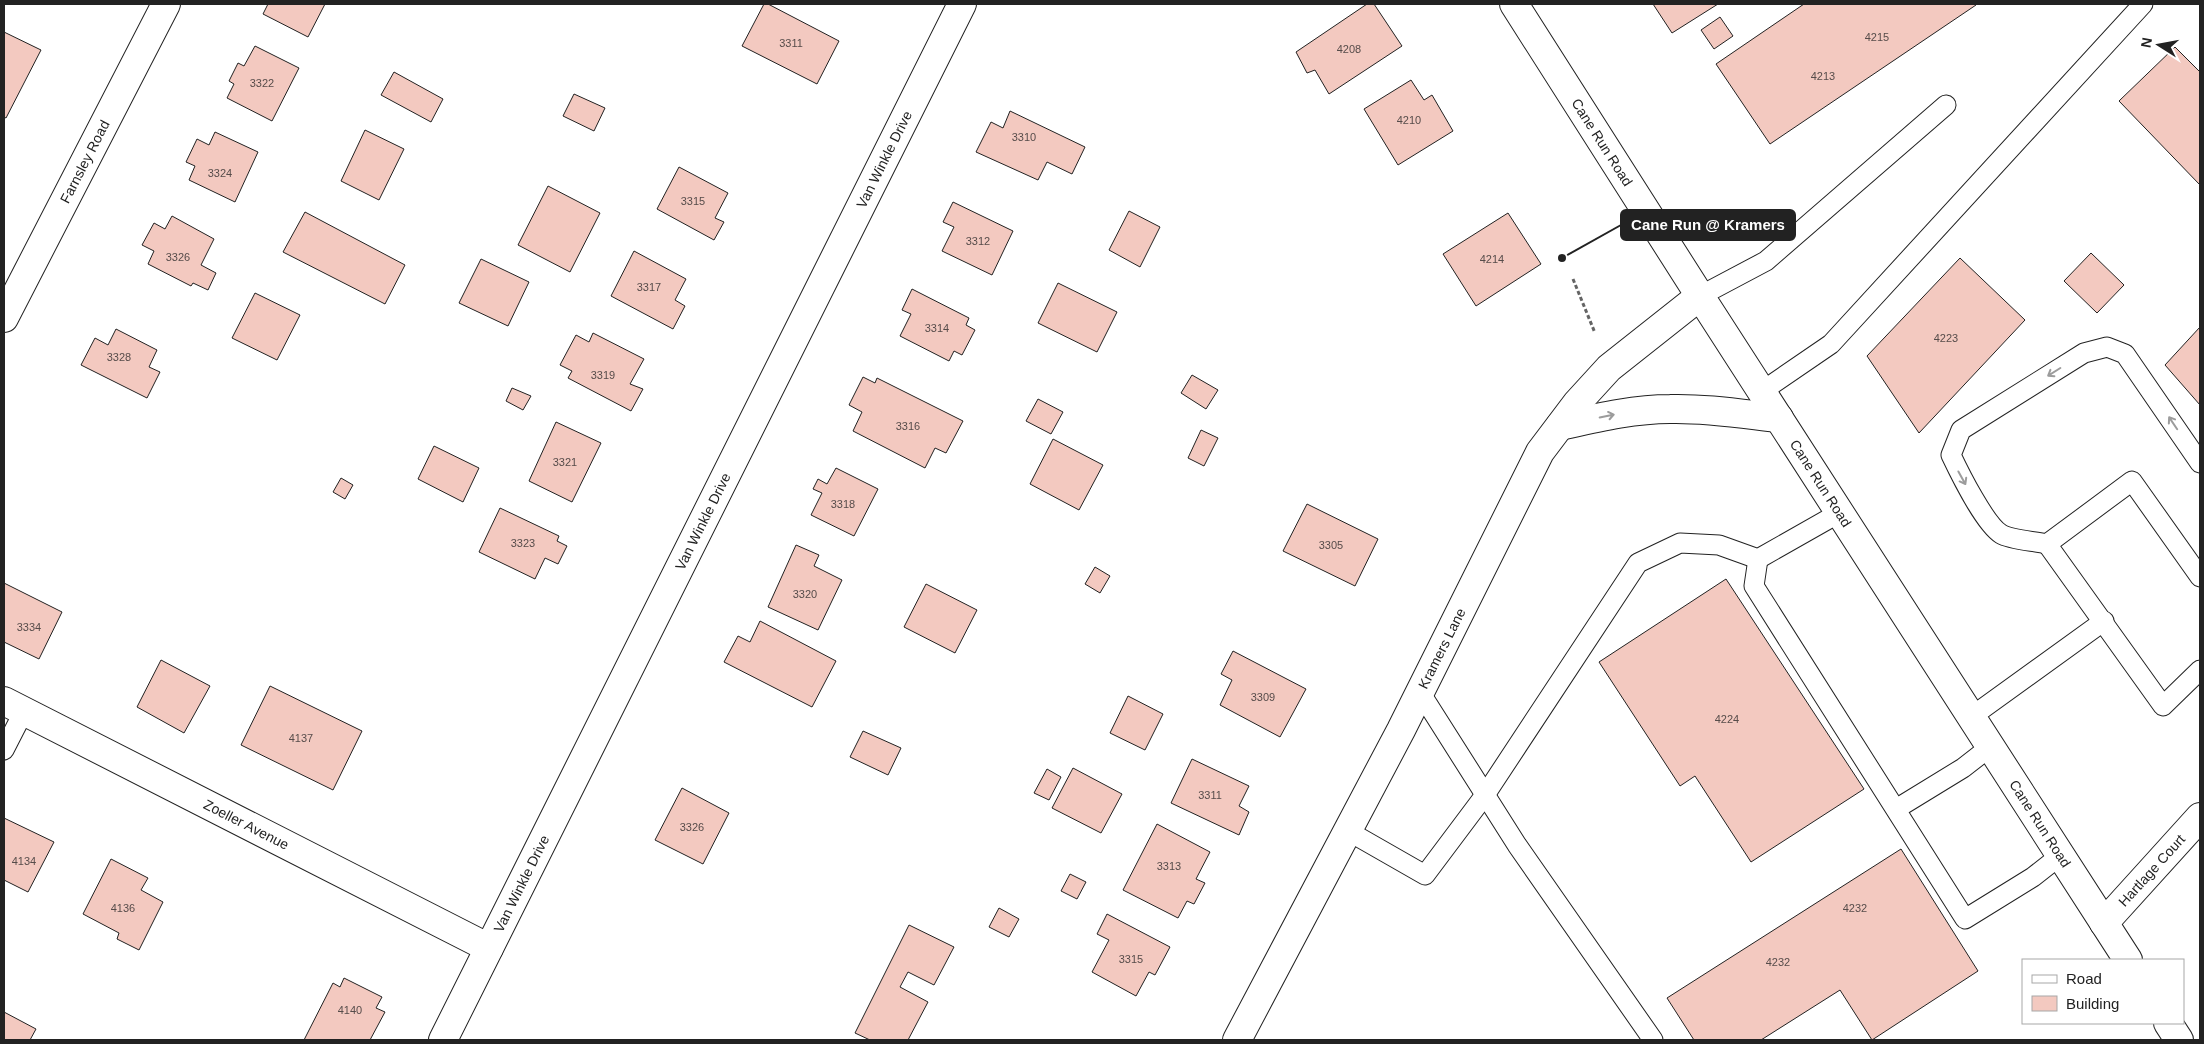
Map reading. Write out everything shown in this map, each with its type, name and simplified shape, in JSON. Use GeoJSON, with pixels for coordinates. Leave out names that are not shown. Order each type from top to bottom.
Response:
{"type":"FeatureCollection","features":[{"type":"Feature","properties":{"kind":"main road","name":"Farnsley Road"},"geometry":{"type":"LineString","coordinates":[[4,318],[166,4]]}},
{"type":"Feature","properties":{"kind":"main road","name":"Van Winkle Drive"},"geometry":{"type":"LineString","coordinates":[[443,1040],[962,4]]}},
{"type":"Feature","properties":{"kind":"main road","name":"Cane Run Road"},"geometry":{"type":"LineString","coordinates":[[1514,4],[1761,392],[2127,959]]}},
{"type":"Feature","properties":{"kind":"main road","name":"Kramers Lane"},"geometry":{"type":"LineString","coordinates":[[1237,1040],[1420,692],[1540,452],[1577,403],[1609,368],[1700,296]]}},
{"type":"Feature","properties":{"kind":"main road"},"geometry":{"type":"LineString","coordinates":[[1560,426],[1625,412],[1671,409],[1733,412],[1778,418]]}},
{"type":"Feature","properties":{"kind":"main road","name":"Zoeller Avenue"},"geometry":{"type":"LineString","coordinates":[[14,706],[489,948]]}},
{"type":"Feature","properties":{"kind":"main road","name":"Hartlage Court"},"geometry":{"type":"LineString","coordinates":[[2104,923],[2200,817]]}},
{"type":"Feature","properties":{"kind":"main road"},"geometry":{"type":"LineString","coordinates":[[2169,1024],[2180,1040]]}},
{"type":"Feature","properties":{"kind":"lane"},"geometry":{"type":"LineString","coordinates":[[1761,392],[1831,344],[2144,4]]}},
{"type":"Feature","properties":{"kind":"lane"},"geometry":{"type":"LineString","coordinates":[[1700,296],[1766,261],[1946,104]]}},
{"type":"Feature","properties":{"kind":"lane"},"geometry":{"type":"LineString","coordinates":[[2200,463],[2125,354],[2107,347],[2084,353],[1962,430],[1951,455],[1962,480],[1995,529],[2003,535],[2047,544],[2104,621],[2163,706],[2200,670]]}},
{"type":"Feature","properties":{"kind":"lane"},"geometry":{"type":"LineString","coordinates":[[2047,544],[2132,481],[2200,577]]}},
{"type":"Feature","properties":{"kind":"lane"},"geometry":{"type":"LineString","coordinates":[[1348,831],[1425,875],[1485,796],[1638,563],[1680,543],[1720,545],[1758,558],[1839,513]]}},
{"type":"Feature","properties":{"kind":"lane"},"geometry":{"type":"LineString","coordinates":[[1758,558],[1754,586],[1965,919],[2033,877],[2061,855]]}},
{"type":"Feature","properties":{"kind":"lane"},"geometry":{"type":"LineString","coordinates":[[1971,717],[2104,621]]}},
{"type":"Feature","properties":{"kind":"lane"},"geometry":{"type":"LineString","coordinates":[[1420,692],[1516,845],[1653,1040]]}},
{"type":"Feature","properties":{"kind":"lane"},"geometry":{"type":"LineString","coordinates":[[4,750],[14,706]]}},
{"type":"Feature","properties":{"kind":"lane"},"geometry":{"type":"LineString","coordinates":[[1896,809],[1963,768],[1990,747]]}},
{"type":"Feature","properties":{"kind":"path"},"geometry":{"type":"LineString","coordinates":[[1572,279],[1609,368]]}},
{"type":"Feature","properties":{"kind":"building"},"geometry":{"type":"Polygon","coordinates":[[[268,4],[325,4],[308,37],[263,14],[268,4]]]}},
{"type":"Feature","properties":{"kind":"building"},"geometry":{"type":"Polygon","coordinates":[[[764,4],[768,4],[839,41],[817,84],[742,46],[764,4]]]}},
{"type":"Feature","properties":{"kind":"building"},"geometry":{"type":"Polygon","coordinates":[[[1367,4],[1374,4],[1402,46],[1329,94],[1315,70],[1307,73],[1296,52],[1367,4]]]}},
{"type":"Feature","properties":{"kind":"building"},"geometry":{"type":"Polygon","coordinates":[[[1653,4],[1718,4],[1672,33],[1653,4]]]}},
{"type":"Feature","properties":{"kind":"building"},"geometry":{"type":"Polygon","coordinates":[[[1804,4],[1976,5],[1770,144],[1716,64],[1804,4]]]}},
{"type":"Feature","properties":{"kind":"building"},"geometry":{"type":"Polygon","coordinates":[[[1720,17],[1733,36],[1714,49],[1701,30],[1720,17]]]}},
{"type":"Feature","properties":{"kind":"building"},"geometry":{"type":"Polygon","coordinates":[[[4,32],[41,50],[6,118],[4,117],[4,32]]]}},
{"type":"Feature","properties":{"kind":"building"},"geometry":{"type":"Polygon","coordinates":[[[255,46],[299,68],[272,121],[227,98],[234,84],[229,81],[238,63],[244,66],[255,46]]]}},
{"type":"Feature","properties":{"kind":"building"},"geometry":{"type":"Polygon","coordinates":[[[2175,47],[2200,72],[2200,185],[2119,101],[2175,47]]]}},
{"type":"Feature","properties":{"kind":"building"},"geometry":{"type":"Polygon","coordinates":[[[394,72],[443,99],[431,122],[381,95],[394,72]]]}},
{"type":"Feature","properties":{"kind":"building"},"geometry":{"type":"Polygon","coordinates":[[[1411,80],[1424,100],[1432,95],[1453,131],[1398,165],[1364,109],[1411,80]]]}},
{"type":"Feature","properties":{"kind":"building"},"geometry":{"type":"Polygon","coordinates":[[[574,94],[605,108],[594,131],[563,116],[574,94]]]}},
{"type":"Feature","properties":{"kind":"building"},"geometry":{"type":"Polygon","coordinates":[[[1010,111],[1085,147],[1072,174],[1047,162],[1038,180],[976,152],[991,122],[1003,128],[1010,111]]]}},
{"type":"Feature","properties":{"kind":"building"},"geometry":{"type":"Polygon","coordinates":[[[365,130],[404,149],[379,200],[341,181],[365,130]]]}},
{"type":"Feature","properties":{"kind":"building"},"geometry":{"type":"Polygon","coordinates":[[[215,132],[258,152],[235,202],[189,180],[195,166],[186,162],[197,139],[209,145],[215,132]]]}},
{"type":"Feature","properties":{"kind":"building"},"geometry":{"type":"Polygon","coordinates":[[[679,167],[728,193],[715,218],[724,222],[714,240],[657,209],[679,167]]]}},
{"type":"Feature","properties":{"kind":"building"},"geometry":{"type":"Polygon","coordinates":[[[548,186],[600,213],[570,272],[518,245],[548,186]]]}},
{"type":"Feature","properties":{"kind":"building"},"geometry":{"type":"Polygon","coordinates":[[[953,202],[1013,231],[992,275],[942,251],[954,227],[943,222],[953,202]]]}},
{"type":"Feature","properties":{"kind":"building"},"geometry":{"type":"Polygon","coordinates":[[[1129,211],[1160,227],[1140,267],[1109,250],[1129,211]]]}},
{"type":"Feature","properties":{"kind":"building"},"geometry":{"type":"Polygon","coordinates":[[[305,212],[405,265],[385,304],[283,252],[305,212]]]}},
{"type":"Feature","properties":{"kind":"building"},"geometry":{"type":"Polygon","coordinates":[[[1508,213],[1541,264],[1476,306],[1443,254],[1508,213]]]}},
{"type":"Feature","properties":{"kind":"building"},"geometry":{"type":"Polygon","coordinates":[[[172,216],[214,239],[201,265],[216,273],[208,290],[193,283],[191,286],[148,264],[154,251],[142,245],[154,223],[165,229],[172,216]]]}},
{"type":"Feature","properties":{"kind":"building"},"geometry":{"type":"Polygon","coordinates":[[[634,251],[686,279],[675,300],[685,306],[673,329],[611,296],[634,251]]]}},
{"type":"Feature","properties":{"kind":"building"},"geometry":{"type":"Polygon","coordinates":[[[2091,253],[2124,285],[2097,313],[2064,281],[2091,253]]]}},
{"type":"Feature","properties":{"kind":"building"},"geometry":{"type":"Polygon","coordinates":[[[1960,258],[2025,320],[1919,433],[1867,356],[1960,258]]]}},
{"type":"Feature","properties":{"kind":"building"},"geometry":{"type":"Polygon","coordinates":[[[481,259],[529,282],[508,326],[459,303],[481,259]]]}},
{"type":"Feature","properties":{"kind":"building"},"geometry":{"type":"Polygon","coordinates":[[[1058,283],[1117,312],[1097,352],[1038,323],[1058,283]]]}},
{"type":"Feature","properties":{"kind":"building"},"geometry":{"type":"Polygon","coordinates":[[[912,289],[969,318],[966,325],[975,330],[962,355],[954,351],[949,361],[900,336],[911,314],[902,310],[912,289]]]}},
{"type":"Feature","properties":{"kind":"building"},"geometry":{"type":"Polygon","coordinates":[[[255,293],[300,315],[277,360],[232,338],[255,293]]]}},
{"type":"Feature","properties":{"kind":"building"},"geometry":{"type":"Polygon","coordinates":[[[2200,327],[2200,405],[2165,365],[2200,327]]]}},
{"type":"Feature","properties":{"kind":"building"},"geometry":{"type":"Polygon","coordinates":[[[116,329],[157,350],[149,367],[160,372],[147,398],[81,365],[95,338],[108,345],[116,329]]]}},
{"type":"Feature","properties":{"kind":"building"},"geometry":{"type":"Polygon","coordinates":[[[593,333],[644,359],[630,384],[643,389],[631,411],[568,378],[572,371],[560,365],[576,335],[589,342],[593,333]]]}},
{"type":"Feature","properties":{"kind":"building"},"geometry":{"type":"Polygon","coordinates":[[[1192,375],[1218,390],[1206,409],[1181,393],[1192,375]]]}},
{"type":"Feature","properties":{"kind":"building"},"geometry":{"type":"Polygon","coordinates":[[[863,377],[875,383],[877,378],[963,421],[946,453],[935,448],[925,468],[853,431],[862,412],[849,405],[863,377]]]}},
{"type":"Feature","properties":{"kind":"building"},"geometry":{"type":"Polygon","coordinates":[[[512,388],[531,396],[523,410],[506,401],[512,388]]]}},
{"type":"Feature","properties":{"kind":"building"},"geometry":{"type":"Polygon","coordinates":[[[1038,399],[1063,412],[1051,434],[1026,421],[1038,399]]]}},
{"type":"Feature","properties":{"kind":"building"},"geometry":{"type":"Polygon","coordinates":[[[556,422],[601,443],[572,502],[529,481],[556,422]]]}},
{"type":"Feature","properties":{"kind":"building"},"geometry":{"type":"Polygon","coordinates":[[[1201,430],[1218,438],[1204,466],[1188,458],[1201,430]]]}},
{"type":"Feature","properties":{"kind":"building"},"geometry":{"type":"Polygon","coordinates":[[[1053,439],[1103,465],[1079,510],[1030,484],[1053,439]]]}},
{"type":"Feature","properties":{"kind":"building"},"geometry":{"type":"Polygon","coordinates":[[[434,446],[479,468],[463,502],[418,479],[434,446]]]}},
{"type":"Feature","properties":{"kind":"building"},"geometry":{"type":"Polygon","coordinates":[[[836,468],[878,489],[854,536],[811,515],[822,493],[813,489],[818,479],[827,484],[836,468]]]}},
{"type":"Feature","properties":{"kind":"building"},"geometry":{"type":"Polygon","coordinates":[[[341,478],[353,485],[345,499],[333,492],[341,478]]]}},
{"type":"Feature","properties":{"kind":"building"},"geometry":{"type":"Polygon","coordinates":[[[1307,504],[1378,539],[1355,586],[1283,551],[1307,504]]]}},
{"type":"Feature","properties":{"kind":"building"},"geometry":{"type":"Polygon","coordinates":[[[500,508],[559,536],[557,541],[567,546],[558,564],[545,558],[535,579],[479,552],[500,508]]]}},
{"type":"Feature","properties":{"kind":"building"},"geometry":{"type":"Polygon","coordinates":[[[796,545],[819,555],[814,566],[842,580],[818,630],[768,607],[796,545]]]}},
{"type":"Feature","properties":{"kind":"building"},"geometry":{"type":"Polygon","coordinates":[[[1095,567],[1110,576],[1100,593],[1085,584],[1095,567]]]}},
{"type":"Feature","properties":{"kind":"building"},"geometry":{"type":"Polygon","coordinates":[[[1726,579],[1864,789],[1751,862],[1695,776],[1680,786],[1599,662],[1726,579]]]}},
{"type":"Feature","properties":{"kind":"building"},"geometry":{"type":"Polygon","coordinates":[[[4,583],[62,612],[39,659],[4,642],[4,583]]]}},
{"type":"Feature","properties":{"kind":"building"},"geometry":{"type":"Polygon","coordinates":[[[926,584],[977,610],[955,653],[904,627],[926,584]]]}},
{"type":"Feature","properties":{"kind":"building"},"geometry":{"type":"Polygon","coordinates":[[[760,621],[836,661],[812,707],[724,662],[738,636],[750,642],[760,621]]]}},
{"type":"Feature","properties":{"kind":"building"},"geometry":{"type":"Polygon","coordinates":[[[1233,651],[1306,689],[1280,737],[1220,705],[1232,680],[1221,674],[1233,651]]]}},
{"type":"Feature","properties":{"kind":"building"},"geometry":{"type":"Polygon","coordinates":[[[161,660],[210,686],[184,733],[137,707],[161,660]]]}},
{"type":"Feature","properties":{"kind":"building"},"geometry":{"type":"Polygon","coordinates":[[[270,686],[362,731],[333,790],[241,745],[270,686]]]}},
{"type":"Feature","properties":{"kind":"building"},"geometry":{"type":"Polygon","coordinates":[[[1128,696],[1163,714],[1145,750],[1110,733],[1128,696]]]}},
{"type":"Feature","properties":{"kind":"building"},"geometry":{"type":"Polygon","coordinates":[[[863,731],[901,748],[888,775],[850,757],[863,731]]]}},
{"type":"Feature","properties":{"kind":"building"},"geometry":{"type":"Polygon","coordinates":[[[1192,759],[1249,786],[1239,806],[1249,812],[1239,835],[1171,803],[1192,759]]]}},
{"type":"Feature","properties":{"kind":"building"},"geometry":{"type":"Polygon","coordinates":[[[1073,768],[1122,794],[1101,833],[1052,808],[1073,768]]]}},
{"type":"Feature","properties":{"kind":"building"},"geometry":{"type":"Polygon","coordinates":[[[1047,769],[1061,777],[1049,800],[1034,793],[1047,769]]]}},
{"type":"Feature","properties":{"kind":"building"},"geometry":{"type":"Polygon","coordinates":[[[682,788],[729,813],[703,864],[655,840],[682,788]]]}},
{"type":"Feature","properties":{"kind":"building"},"geometry":{"type":"Polygon","coordinates":[[[4,818],[54,842],[28,892],[4,880],[4,818]]]}},
{"type":"Feature","properties":{"kind":"building"},"geometry":{"type":"Polygon","coordinates":[[[1157,824],[1210,852],[1196,879],[1205,883],[1194,904],[1187,901],[1178,918],[1123,890],[1157,824]]]}},
{"type":"Feature","properties":{"kind":"building"},"geometry":{"type":"Polygon","coordinates":[[[1901,849],[1978,971],[1872,1040],[1840,990],[1761,1040],[1694,1040],[1667,998],[1901,849]]]}},
{"type":"Feature","properties":{"kind":"building"},"geometry":{"type":"Polygon","coordinates":[[[111,859],[148,878],[141,890],[163,902],[139,950],[117,939],[119,933],[83,914],[111,859]]]}},
{"type":"Feature","properties":{"kind":"building"},"geometry":{"type":"Polygon","coordinates":[[[1070,874],[1086,882],[1077,899],[1061,891],[1070,874]]]}},
{"type":"Feature","properties":{"kind":"building"},"geometry":{"type":"Polygon","coordinates":[[[999,908],[1019,919],[1009,937],[989,927],[999,908]]]}},
{"type":"Feature","properties":{"kind":"building"},"geometry":{"type":"Polygon","coordinates":[[[1107,914],[1170,947],[1155,975],[1149,972],[1136,996],[1092,972],[1109,940],[1097,934],[1107,914]]]}},
{"type":"Feature","properties":{"kind":"building"},"geometry":{"type":"Polygon","coordinates":[[[909,925],[954,947],[934,985],[908,972],[900,987],[928,1002],[908,1040],[870,1040],[855,1033],[909,925]]]}},
{"type":"Feature","properties":{"kind":"building"},"geometry":{"type":"Polygon","coordinates":[[[344,978],[382,997],[376,1008],[385,1012],[370,1040],[304,1040],[333,983],[340,987],[344,978]]]}},
{"type":"Feature","properties":{"kind":"building"},"geometry":{"type":"Polygon","coordinates":[[[4,1012],[36,1029],[30,1040],[4,1040],[4,1012]]]}},
{"type":"Feature","properties":{"kind":"place","name":"Cane Run @ Kramers"},"geometry":{"type":"Point","coordinates":[1562,258]}}]}
